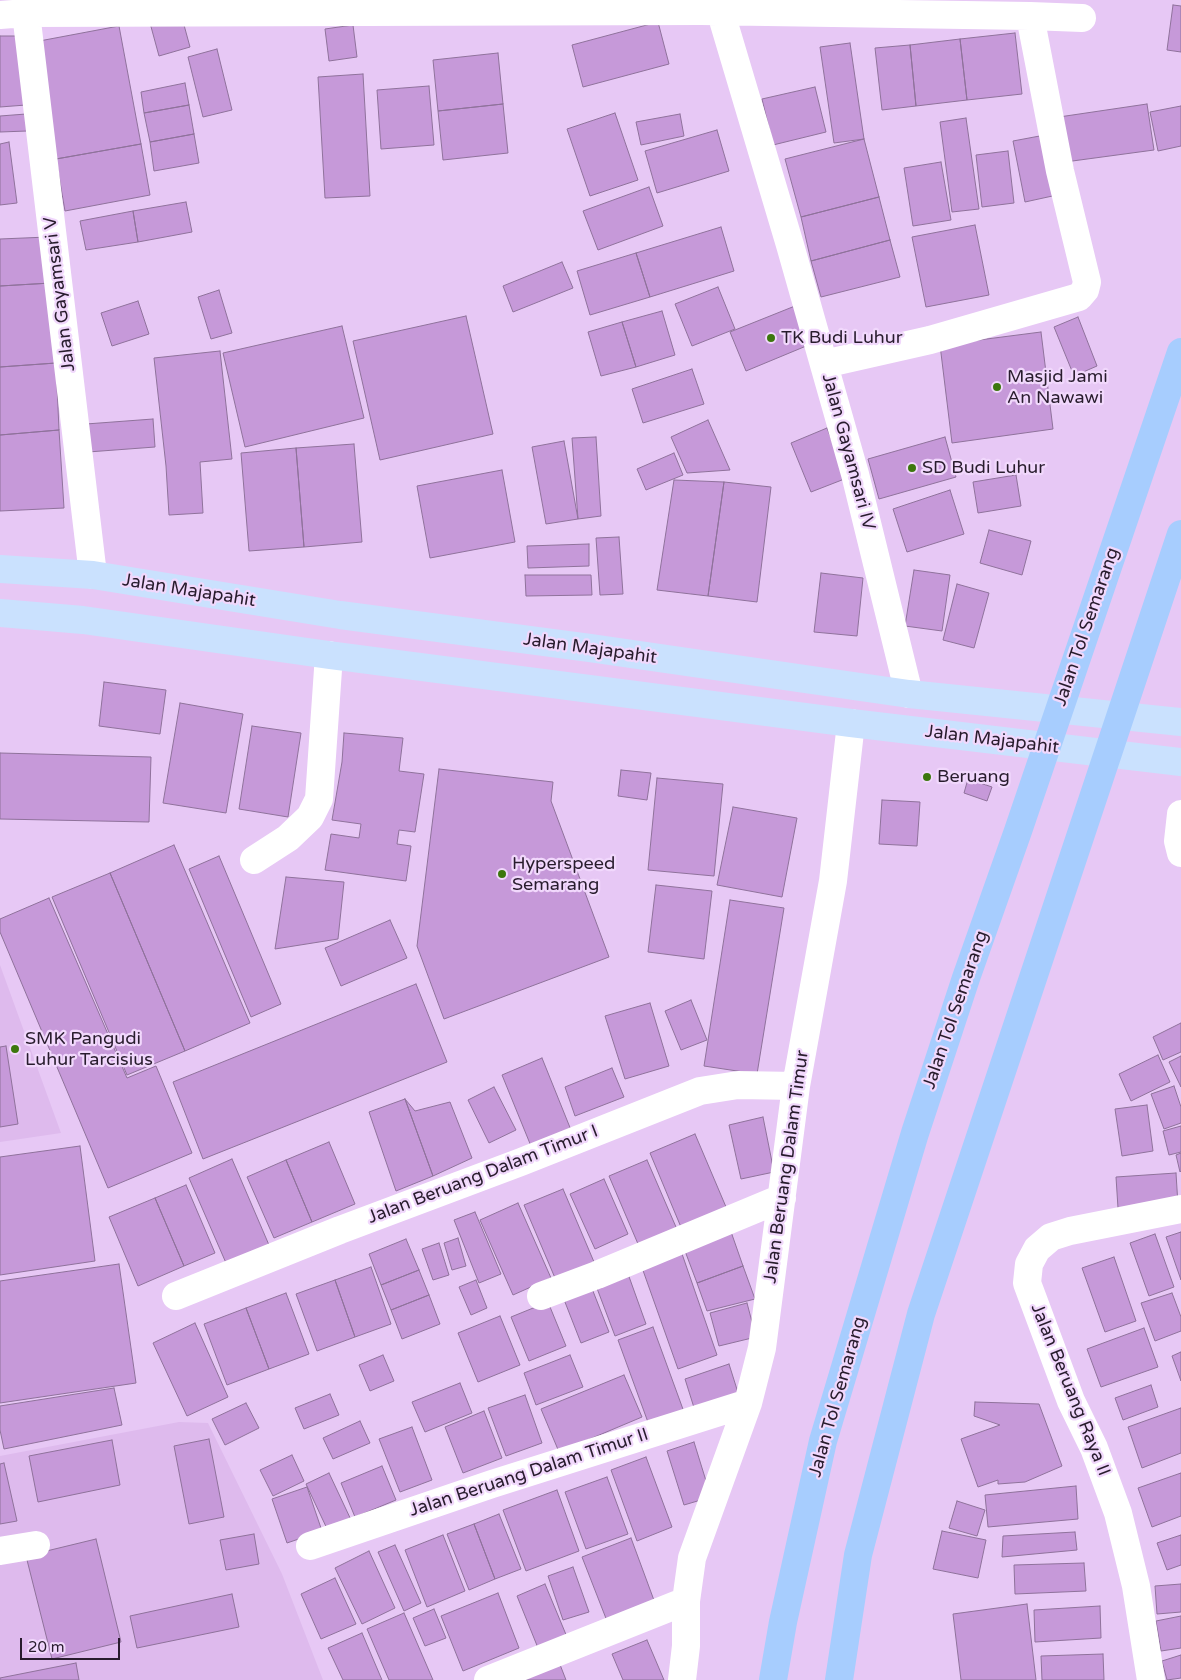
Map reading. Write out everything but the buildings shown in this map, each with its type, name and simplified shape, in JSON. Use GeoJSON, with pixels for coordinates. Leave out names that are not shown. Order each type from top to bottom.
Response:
{"type":"FeatureCollection","features":[{"type":"Feature","properties":{"kind":"highway","name":"Jalan Tol Semarang"},"geometry":{"type":"LineString","coordinates":[[773,1680],[783,1622],[823,1441],[916,1134],[966,978],[1181,352]]}},
{"type":"Feature","properties":{"kind":"highway"},"geometry":{"type":"LineString","coordinates":[[839,1680],[858,1555],[921,1314],[1181,534]]}},
{"type":"Feature","properties":{"kind":"main road","name":"Jalan Majapahit"},"geometry":{"type":"LineString","coordinates":[[0,569],[93,576],[340,615],[590,648],[908,694],[1181,722]]}},
{"type":"Feature","properties":{"kind":"main road","name":"Jalan Majapahit"},"geometry":{"type":"LineString","coordinates":[[0,612],[83,620],[329,655],[850,723],[1181,762]]}},
{"type":"Feature","properties":{"kind":"street"},"geometry":{"type":"LineString","coordinates":[[13,14],[718,6],[1082,18]]}},
{"type":"Feature","properties":{"kind":"street","name":"Jalan Gayamsari IV"},"geometry":{"type":"LineString","coordinates":[[718,6],[855,474],[908,694]]}},
{"type":"Feature","properties":{"kind":"street","name":"Jalan Gayamsari V"},"geometry":{"type":"LineString","coordinates":[[13,14],[93,576]]}},
{"type":"Feature","properties":{"kind":"street"},"geometry":{"type":"LineString","coordinates":[[824,364],[930,340],[1079,297],[1085,290],[1087,282],[1060,171],[1030,16]]}},
{"type":"Feature","properties":{"kind":"street"},"geometry":{"type":"LineString","coordinates":[[254,860],[288,838],[310,817],[319,799],[329,655]]}},
{"type":"Feature","properties":{"kind":"street","name":"Jalan Beruang Dalam Timur"},"geometry":{"type":"LineString","coordinates":[[682,1680],[686,1646],[686,1601],[692,1558],[748,1403],[762,1348],[796,1086],[833,881],[850,723]]}},
{"type":"Feature","properties":{"kind":"street"},"geometry":{"type":"LineString","coordinates":[[1181,814],[1178,841],[1181,853]]}},
{"type":"Feature","properties":{"kind":"street","name":"Jalan Beruang Dalam Timur I"},"geometry":{"type":"LineString","coordinates":[[176,1296],[340,1230],[521,1162],[700,1091],[738,1085],[796,1086]]}},
{"type":"Feature","properties":{"kind":"street"},"geometry":{"type":"LineString","coordinates":[[540,1296],[597,1275],[782,1198]]}},
{"type":"Feature","properties":{"kind":"street","name":"Jalan Beruang Raya II"},"geometry":{"type":"LineString","coordinates":[[1151,1680],[1136,1586],[1118,1512],[1094,1448],[1071,1402],[1027,1284],[1029,1264],[1037,1248],[1051,1237],[1070,1231],[1181,1209]]}},
{"type":"Feature","properties":{"kind":"street","name":"Jalan Beruang Dalam Timur II"},"geometry":{"type":"LineString","coordinates":[[310,1546],[492,1484],[748,1403]]}},
{"type":"Feature","properties":{"kind":"street"},"geometry":{"type":"LineString","coordinates":[[0,1551],[36,1545]]}},
{"type":"Feature","properties":{"kind":"street"},"geometry":{"type":"LineString","coordinates":[[488,1680],[686,1601]]}},
{"type":"Feature","properties":{"kind":"shaded area","name":"SMK Pangudi Luhur Tarcisius"},"geometry":{"type":"Polygon","coordinates":[[[0,965],[61,1133],[0,1142],[0,965]]]}},
{"type":"Feature","properties":{"kind":"shaded area"},"geometry":{"type":"Polygon","coordinates":[[[179,1422],[208,1423],[282,1574],[323,1680],[0,1680],[0,1456],[179,1422]]]}},
{"type":"Feature","properties":{"kind":"place","name":"TK Budi Luhur"},"geometry":{"type":"Point","coordinates":[771,338]}},
{"type":"Feature","properties":{"kind":"place","name":"Masjid Jami An Nawawi"},"geometry":{"type":"Point","coordinates":[997,387]}},
{"type":"Feature","properties":{"kind":"place","name":"SD Budi Luhur"},"geometry":{"type":"Point","coordinates":[912,468]}},
{"type":"Feature","properties":{"kind":"place","name":"Beruang"},"geometry":{"type":"Point","coordinates":[927,777]}},
{"type":"Feature","properties":{"kind":"place","name":"Hyperspeed Semarang"},"geometry":{"type":"Point","coordinates":[502,874]}},
{"type":"Feature","properties":{"kind":"place","name":"SMK Pangudi Luhur Tarcisius"},"geometry":{"type":"Point","coordinates":[15,1049]}}]}
